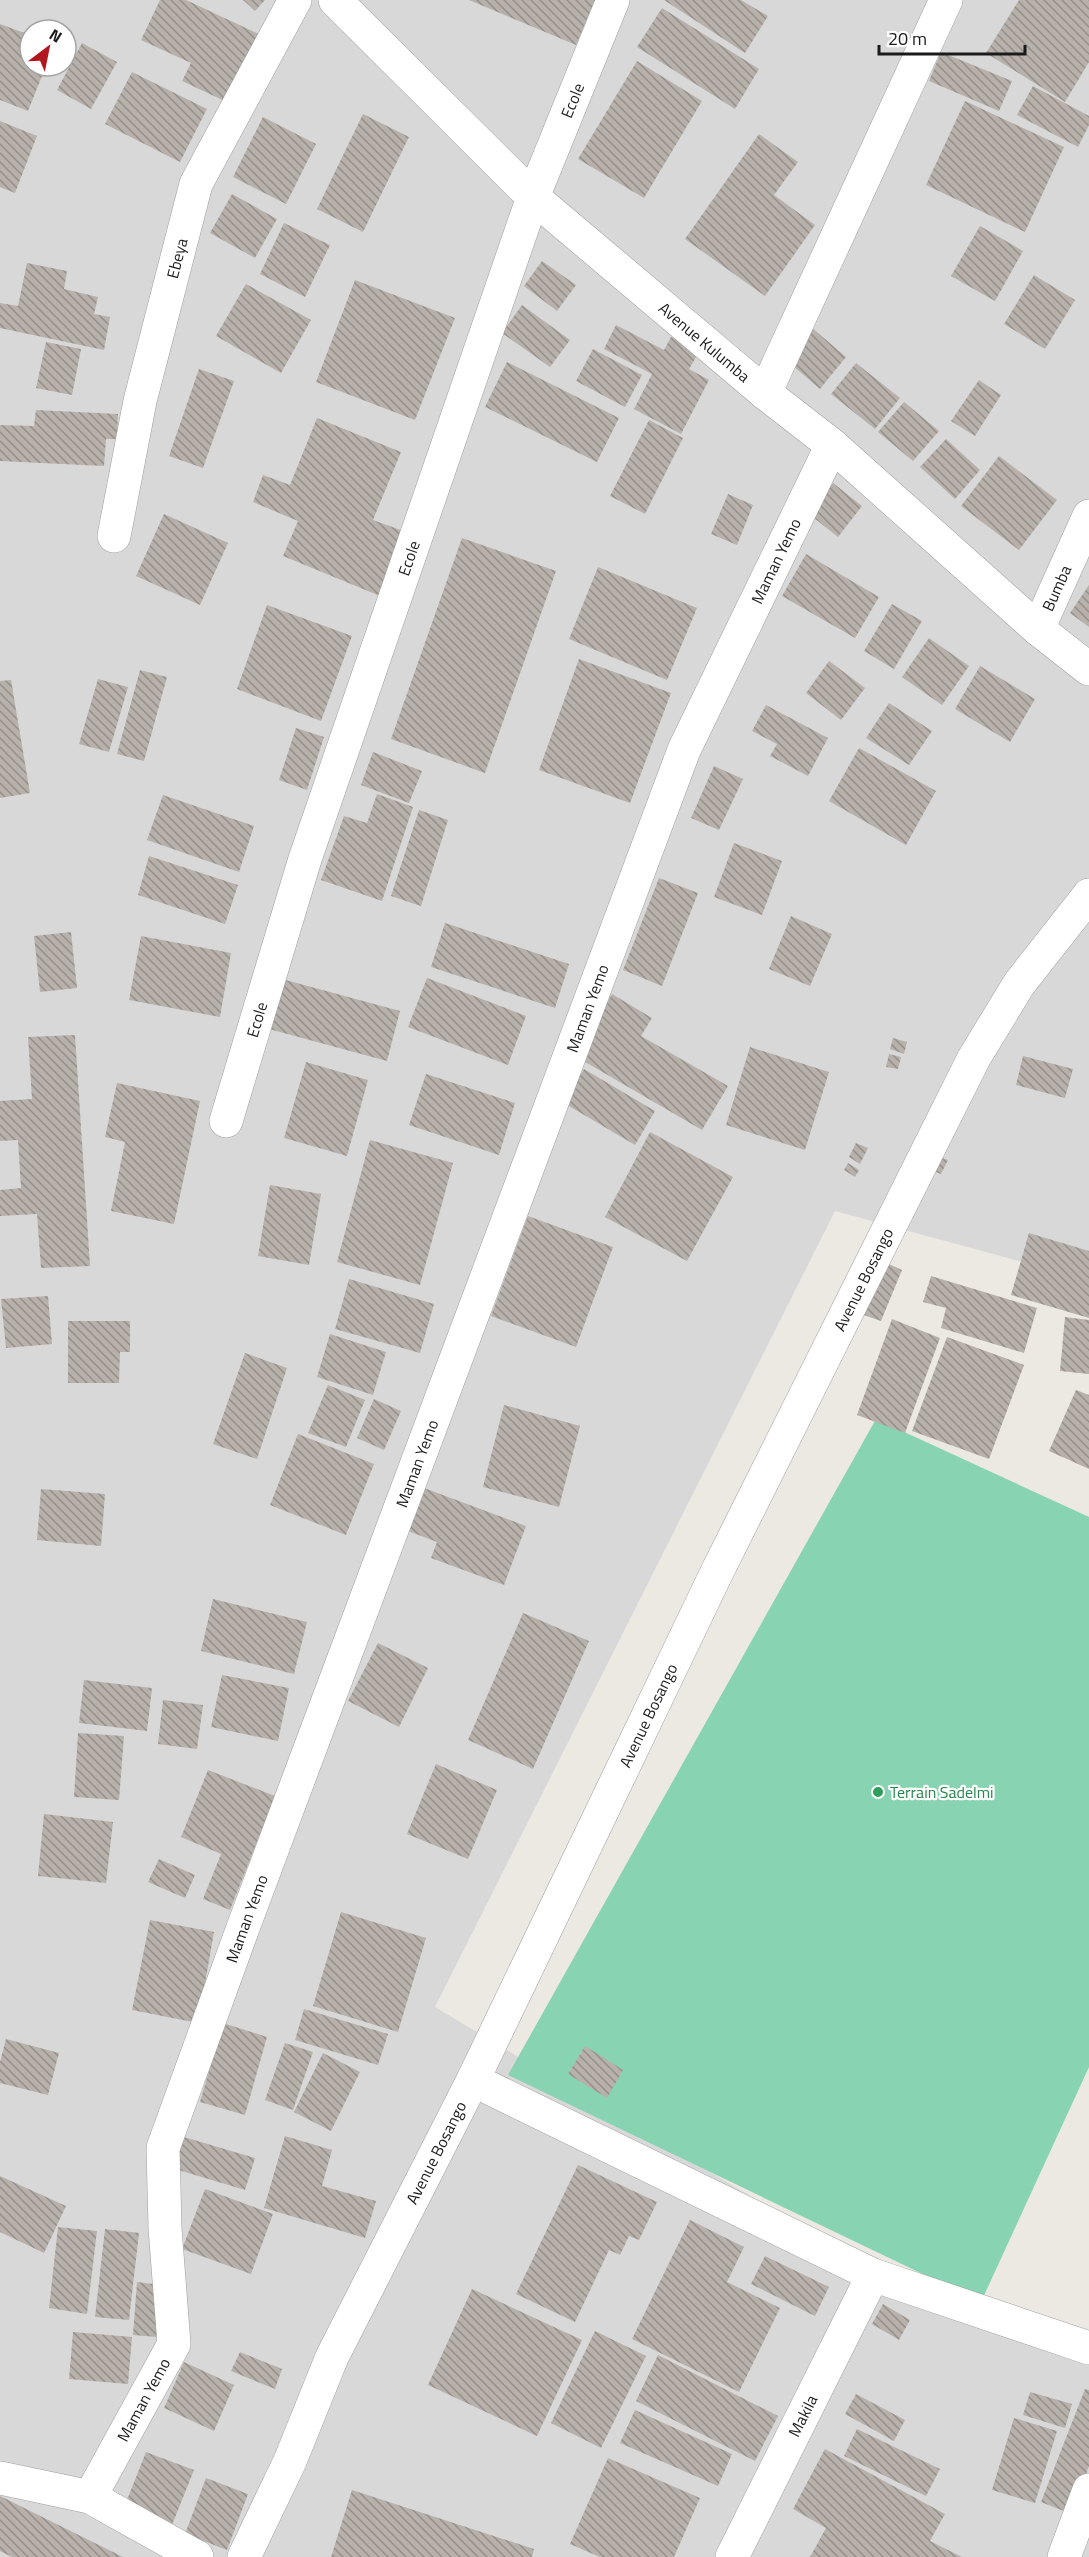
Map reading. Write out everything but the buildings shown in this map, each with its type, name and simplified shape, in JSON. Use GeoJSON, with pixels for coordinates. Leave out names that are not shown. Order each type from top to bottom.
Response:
{"type":"FeatureCollection","features":[{"type":"Feature","properties":{"kind":"street","name":"Ebeya"},"geometry":{"type":"LineString","coordinates":[[114,536],[140,401],[196,184],[295,0]]}},
{"type":"Feature","properties":{"kind":"street","name":"Avenue Kulumba"},"geometry":{"type":"LineString","coordinates":[[335,0],[533,197],[765,393],[832,445],[1038,629],[1089,669]]}},
{"type":"Feature","properties":{"kind":"street","name":"Ecole"},"geometry":{"type":"LineString","coordinates":[[226,1121],[305,859],[533,197],[613,0]]}},
{"type":"Feature","properties":{"kind":"street"},"geometry":{"type":"LineString","coordinates":[[765,393],[946,0]]}},
{"type":"Feature","properties":{"kind":"street","name":"Maman Yemo"},"geometry":{"type":"LineString","coordinates":[[90,2497],[174,2344],[165,2229],[163,2148],[684,750],[832,445]]}},
{"type":"Feature","properties":{"kind":"street","name":"Bumba"},"geometry":{"type":"LineString","coordinates":[[1038,629],[1089,516]]}},
{"type":"Feature","properties":{"kind":"street","name":"Avenue Bosango"},"geometry":{"type":"LineString","coordinates":[[244,2557],[290,2461],[332,2357],[473,2080],[716,1574],[974,1058],[1019,984],[1089,895]]}},
{"type":"Feature","properties":{"kind":"street"},"geometry":{"type":"LineString","coordinates":[[473,2080],[873,2275],[1089,2348]]}},
{"type":"Feature","properties":{"kind":"street","name":"Makila"},"geometry":{"type":"LineString","coordinates":[[732,2557],[873,2275]]}},
{"type":"Feature","properties":{"kind":"street"},"geometry":{"type":"LineString","coordinates":[[0,2478],[90,2497],[197,2557]]}},
{"type":"Feature","properties":{"kind":"street"},"geometry":{"type":"LineString","coordinates":[[1064,2557],[1089,2490]]}},
{"type":"Feature","properties":{"kind":"shaded area"},"geometry":{"type":"Polygon","coordinates":[[[0,0],[1089,0],[1089,1280],[835,1211],[435,2007],[959,2321],[1089,2341],[1089,2557],[0,2557],[0,0]]]}},
{"type":"Feature","properties":{"kind":"green space","name":"Terrain Sadelmi"},"geometry":{"type":"Polygon","coordinates":[[[876,1419],[1089,1517],[1089,2067],[981,2302],[508,2075],[876,1419]]]}},
{"type":"Feature","properties":{"kind":"place","name":"Terrain Sadelmi"},"geometry":{"type":"Point","coordinates":[878,1792]}}]}
